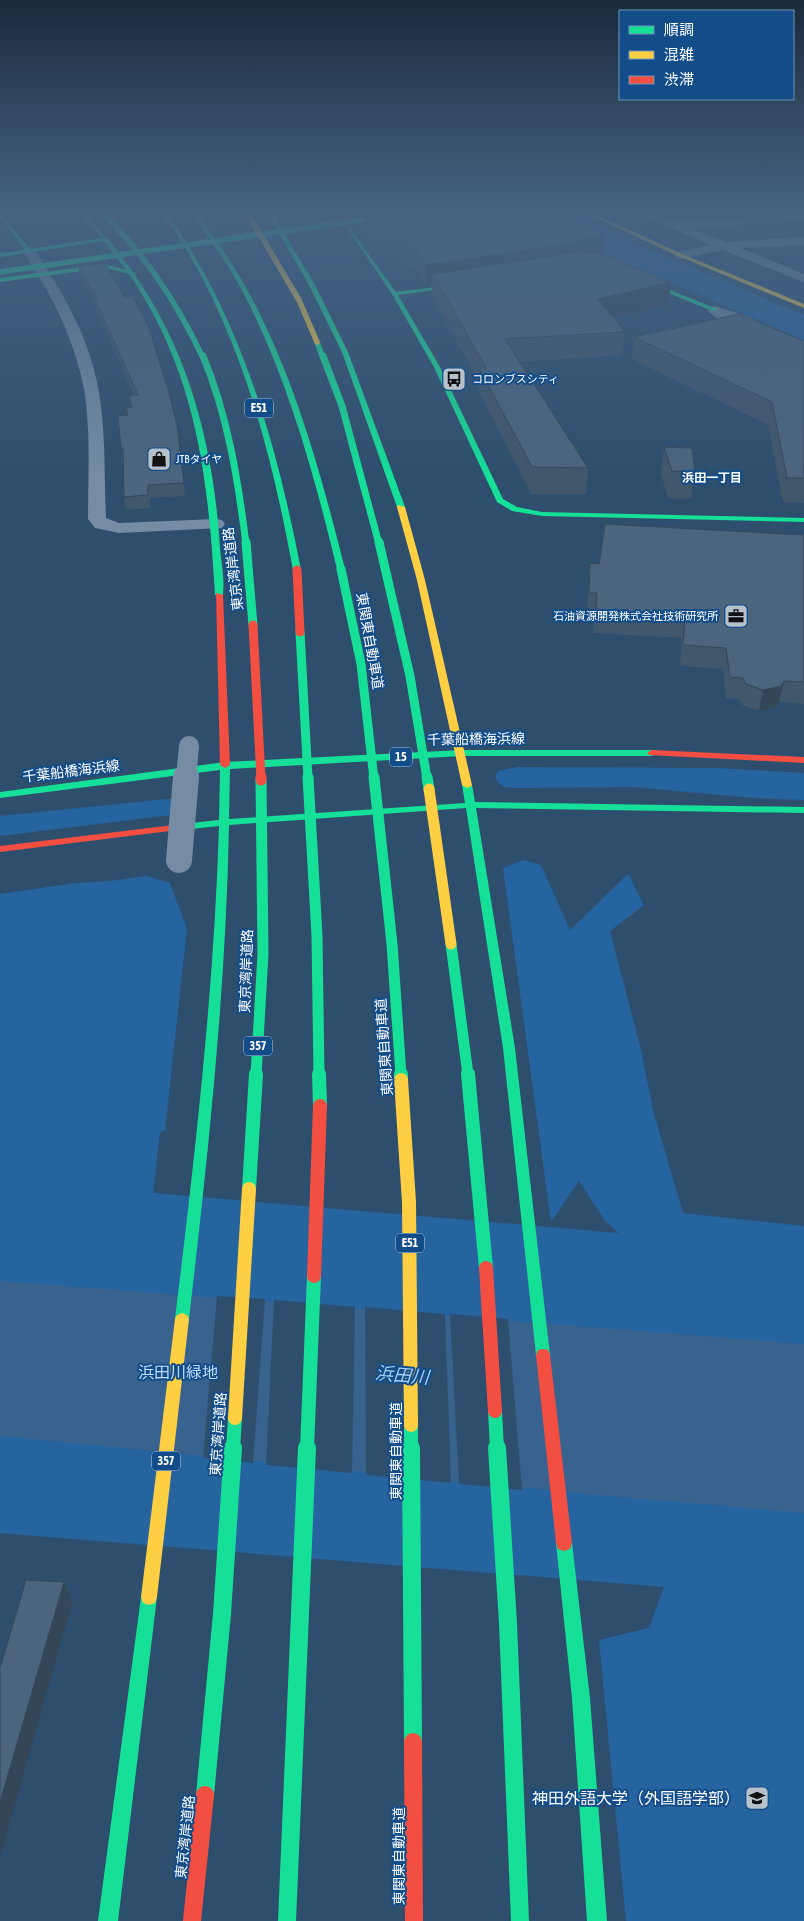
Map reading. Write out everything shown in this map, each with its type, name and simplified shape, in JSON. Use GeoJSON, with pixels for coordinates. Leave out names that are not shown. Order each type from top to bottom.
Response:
{"type":"FeatureCollection","features":[{"type":"Feature","properties":{"kind":"main road","name":"357"},"geometry":{"type":"LineString","coordinates":[[108,1921],[136,1715],[195,1206],[212,1046],[224,869],[225,766],[216,524],[207,466],[192,397],[166,326],[149,299]]}},
{"type":"Feature","properties":{"kind":"main road","name":"東京湾岸道路"},"geometry":{"type":"LineString","coordinates":[[172,299],[187,322],[208,371],[228,434],[235,469],[252,597],[256,654],[263,860],[262,959],[222,1613],[192,1921]]}},
{"type":"Feature","properties":{"kind":"main road","name":"E51"},"geometry":{"type":"LineString","coordinates":[[215,299],[237,346],[255,394],[277,468],[297,570],[303,650],[317,936],[320,1137],[288,1921]]}},
{"type":"Feature","properties":{"kind":"main road","name":"東関東自動車道"},"geometry":{"type":"LineString","coordinates":[[249,299],[270,341],[316,466],[341,569],[361,664],[392,944],[410,1202],[414,1921]]}},
{"type":"Feature","properties":{"kind":"main road"},"geometry":{"type":"LineString","coordinates":[[298,299],[323,355],[342,406],[385,565],[410,676],[437,841],[465,1046],[485,1246],[508,1623],[520,1921]]}},
{"type":"Feature","properties":{"kind":"main road"},"geometry":{"type":"LineString","coordinates":[[319,299],[345,352],[397,492],[421,580],[462,753],[472,805],[509,1048],[581,1698],[597,1921]]}},
{"type":"Feature","properties":{"kind":"main road"},"geometry":{"type":"LineString","coordinates":[[398,299],[437,367],[500,500],[515,509],[542,514],[804,520]]}},
{"type":"Feature","properties":{"kind":"main road"},"geometry":{"type":"LineString","coordinates":[[687,299],[715,310]]}},
{"type":"Feature","properties":{"kind":"main road"},"geometry":{"type":"LineString","coordinates":[[786,299],[804,306]]}},
{"type":"Feature","properties":{"kind":"main road","name":"千葉船橋海浜線"},"geometry":{"type":"LineString","coordinates":[[0,795],[225,766],[462,753],[651,753],[804,760]]}},
{"type":"Feature","properties":{"kind":"main road"},"geometry":{"type":"LineString","coordinates":[[0,849],[224,822],[472,805],[804,810]]}},
{"type":"Feature","properties":{"kind":"street"},"geometry":{"type":"LineString","coordinates":[[57,299],[78,344],[87,373],[94,410],[97,519],[101,524],[119,528],[216,524]]}},
{"type":"Feature","properties":{"kind":"street"},"geometry":{"type":"LineString","coordinates":[[179,860],[189,746]]}},
{"type":"Feature","properties":{"kind":"green space"},"geometry":{"type":"Polygon","coordinates":[[[708,299],[765,299],[804,315],[804,340],[708,299]]]}},
{"type":"Feature","properties":{"kind":"green space"},"geometry":{"type":"Polygon","coordinates":[[[518,767],[717,768],[804,773],[804,800],[754,798],[633,787],[509,788],[501,785],[495,777],[498,771],[518,767]]]}},
{"type":"Feature","properties":{"kind":"green space"},"geometry":{"type":"Polygon","coordinates":[[[178,798],[179,814],[0,836],[0,816],[178,798]]]}},
{"type":"Feature","properties":{"kind":"green space","name":"浜田川緑地"},"geometry":{"type":"Polygon","coordinates":[[[523,860],[541,865],[570,930],[628,874],[644,905],[610,931],[641,1050],[654,1114],[683,1213],[804,1226],[804,1921],[626,1921],[599,1640],[649,1628],[664,1587],[0,1533],[0,894],[76,883],[147,876],[170,883],[187,929],[165,1130],[160,1133],[153,1193],[619,1233],[605,1221],[579,1181],[551,1222],[503,868],[523,860]]]}},
{"type":"Feature","properties":{"kind":"water","name":"浜田川"},"geometry":{"type":"Polygon","coordinates":[[[0,1281],[804,1344],[804,1513],[629,1498],[0,1436],[0,1281]]]}},
{"type":"Feature","properties":{"kind":"pier"},"geometry":{"type":"Polygon","coordinates":[[[217,1296],[265,1299],[253,1463],[203,1458],[217,1296]]]}},
{"type":"Feature","properties":{"kind":"pier"},"geometry":{"type":"Polygon","coordinates":[[[274,1300],[355,1307],[352,1473],[266,1465],[274,1300]]]}},
{"type":"Feature","properties":{"kind":"pier"},"geometry":{"type":"Polygon","coordinates":[[[365,1307],[445,1314],[451,1483],[366,1475],[365,1307]]]}},
{"type":"Feature","properties":{"kind":"pier"},"geometry":{"type":"Polygon","coordinates":[[[450,1314],[508,1319],[522,1490],[459,1484],[450,1314]]]}},
{"type":"Feature","properties":{"kind":"building"},"geometry":{"type":"Polygon","coordinates":[[[97,299],[134,299],[149,328],[170,396],[177,426],[184,483],[148,485],[148,495],[124,497],[123,448],[121,448],[118,416],[128,415],[126,408],[132,407],[129,395],[138,395],[96,301],[98,301],[97,299]]]}},
{"type":"Feature","properties":{"kind":"building"},"geometry":{"type":"Polygon","coordinates":[[[447,299],[600,299],[598,299],[625,332],[505,339],[588,468],[532,467],[479,368],[486,368],[447,299]]]}},
{"type":"Feature","properties":{"kind":"building"},"geometry":{"type":"Polygon","coordinates":[[[739,314],[804,341],[804,478],[787,478],[772,402],[634,337],[739,314]]]}},
{"type":"Feature","properties":{"kind":"building"},"geometry":{"type":"Polygon","coordinates":[[[664,447],[692,448],[695,472],[672,471],[664,447]]]}},
{"type":"Feature","properties":{"kind":"building"},"geometry":{"type":"Polygon","coordinates":[[[605,524],[804,535],[804,682],[784,681],[781,686],[763,690],[746,684],[743,678],[730,677],[726,648],[683,645],[685,618],[596,612],[597,593],[589,593],[590,563],[599,564],[605,524]]]}},
{"type":"Feature","properties":{"kind":"building"},"geometry":{"type":"Polygon","coordinates":[[[26,1580],[64,1582],[0,1802],[0,1665],[26,1580]]]}},
{"type":"Feature","properties":{"kind":"traffic: fast"},"geometry":{"type":"LineString","coordinates":[[148,299],[171,342],[188,387],[201,435],[210,485],[216,538],[219,595]]}},
{"type":"Feature","properties":{"kind":"traffic: fast"},"geometry":{"type":"LineString","coordinates":[[172,299],[204,358],[228,432],[242,509],[253,625]]}},
{"type":"Feature","properties":{"kind":"traffic: fast"},"geometry":{"type":"LineString","coordinates":[[213,299],[235,345],[261,418],[281,492],[297,570]]}},
{"type":"Feature","properties":{"kind":"traffic: fast"},"geometry":{"type":"LineString","coordinates":[[249,299],[277,358],[302,427],[323,497],[341,569]]}},
{"type":"Feature","properties":{"kind":"traffic: fast"},"geometry":{"type":"LineString","coordinates":[[319,299],[345,352],[401,507]]}},
{"type":"Feature","properties":{"kind":"traffic: fast"},"geometry":{"type":"LineString","coordinates":[[398,299],[437,367],[500,500],[515,509],[542,514],[804,520]]}},
{"type":"Feature","properties":{"kind":"traffic: fast"},"geometry":{"type":"LineString","coordinates":[[687,299],[715,310]]}},
{"type":"Feature","properties":{"kind":"traffic: fast"},"geometry":{"type":"LineString","coordinates":[[317,342],[342,406],[385,565],[410,676],[429,789]]}},
{"type":"Feature","properties":{"kind":"traffic: fast"},"geometry":{"type":"LineString","coordinates":[[341,569],[361,664],[392,944],[401,1080]]}},
{"type":"Feature","properties":{"kind":"traffic: fast"},"geometry":{"type":"LineString","coordinates":[[300,632],[317,936],[320,1106]]}},
{"type":"Feature","properties":{"kind":"traffic: fast"},"geometry":{"type":"LineString","coordinates":[[0,795],[225,766],[462,753],[652,753]]}},
{"type":"Feature","properties":{"kind":"traffic: fast"},"geometry":{"type":"LineString","coordinates":[[182,1319],[211,1043],[221,904],[225,765]]}},
{"type":"Feature","properties":{"kind":"traffic: fast"},"geometry":{"type":"LineString","coordinates":[[249,1189],[263,954],[261,780]]}},
{"type":"Feature","properties":{"kind":"traffic: fast"},"geometry":{"type":"LineString","coordinates":[[467,785],[509,1048],[543,1355]]}},
{"type":"Feature","properties":{"kind":"traffic: fast"},"geometry":{"type":"LineString","coordinates":[[182,827],[224,822],[472,805],[804,810]]}},
{"type":"Feature","properties":{"kind":"traffic: fast"},"geometry":{"type":"LineString","coordinates":[[451,944],[465,1046],[486,1268]]}},
{"type":"Feature","properties":{"kind":"traffic: fast"},"geometry":{"type":"LineString","coordinates":[[287,1921],[314,1276]]}},
{"type":"Feature","properties":{"kind":"traffic: fast"},"geometry":{"type":"LineString","coordinates":[[495,1411],[508,1623],[520,1921]]}},
{"type":"Feature","properties":{"kind":"traffic: fast"},"geometry":{"type":"LineString","coordinates":[[205,1795],[222,1614],[235,1418]]}},
{"type":"Feature","properties":{"kind":"traffic: fast"},"geometry":{"type":"LineString","coordinates":[[411,1425],[413,1742]]}},
{"type":"Feature","properties":{"kind":"traffic: fast"},"geometry":{"type":"LineString","coordinates":[[564,1543],[581,1698],[597,1921]]}},
{"type":"Feature","properties":{"kind":"traffic: fast"},"geometry":{"type":"LineString","coordinates":[[108,1921],[149,1597]]}},
{"type":"Feature","properties":{"kind":"traffic: slow"},"geometry":{"type":"LineString","coordinates":[[298,299],[317,342]]}},
{"type":"Feature","properties":{"kind":"traffic: slow"},"geometry":{"type":"LineString","coordinates":[[786,299],[804,306]]}},
{"type":"Feature","properties":{"kind":"traffic: slow"},"geometry":{"type":"LineString","coordinates":[[401,507],[421,580],[467,785]]}},
{"type":"Feature","properties":{"kind":"traffic: slow"},"geometry":{"type":"LineString","coordinates":[[429,789],[451,944]]}},
{"type":"Feature","properties":{"kind":"traffic: slow"},"geometry":{"type":"LineString","coordinates":[[401,1080],[409,1202],[411,1425]]}},
{"type":"Feature","properties":{"kind":"traffic: slow"},"geometry":{"type":"LineString","coordinates":[[235,1418],[249,1189]]}},
{"type":"Feature","properties":{"kind":"traffic: slow"},"geometry":{"type":"LineString","coordinates":[[149,1597],[182,1319]]}},
{"type":"Feature","properties":{"kind":"traffic: jam"},"geometry":{"type":"LineString","coordinates":[[297,570],[300,632]]}},
{"type":"Feature","properties":{"kind":"traffic: jam"},"geometry":{"type":"LineString","coordinates":[[219,595],[225,765]]}},
{"type":"Feature","properties":{"kind":"traffic: jam"},"geometry":{"type":"LineString","coordinates":[[253,625],[261,780]]}},
{"type":"Feature","properties":{"kind":"traffic: jam"},"geometry":{"type":"LineString","coordinates":[[652,753],[804,760]]}},
{"type":"Feature","properties":{"kind":"traffic: jam"},"geometry":{"type":"LineString","coordinates":[[0,849],[182,827]]}},
{"type":"Feature","properties":{"kind":"traffic: jam"},"geometry":{"type":"LineString","coordinates":[[314,1276],[320,1106]]}},
{"type":"Feature","properties":{"kind":"traffic: jam"},"geometry":{"type":"LineString","coordinates":[[486,1268],[495,1411]]}},
{"type":"Feature","properties":{"kind":"traffic: jam"},"geometry":{"type":"LineString","coordinates":[[543,1355],[564,1543]]}},
{"type":"Feature","properties":{"kind":"traffic: jam"},"geometry":{"type":"LineString","coordinates":[[413,1742],[414,1921]]}},
{"type":"Feature","properties":{"kind":"traffic: jam"},"geometry":{"type":"LineString","coordinates":[[192,1921],[205,1795]]}},
{"type":"Feature","properties":{"kind":"place","name":"コロンブスシティ"},"geometry":{"type":"Point","coordinates":[454,379]}},
{"type":"Feature","properties":{"kind":"place","name":"JTBタイヤ"},"geometry":{"type":"Point","coordinates":[159,459]}},
{"type":"Feature","properties":{"kind":"place","name":"石油資源開発株式会社技術研究所"},"geometry":{"type":"Point","coordinates":[736,616]}},
{"type":"Feature","properties":{"kind":"place","name":"神田外語大学（外国語学部）"},"geometry":{"type":"Point","coordinates":[757,1798]}},
{"type":"Feature","properties":{"kind":"district","name":"浜田一丁目"},"geometry":{"type":"Point","coordinates":[712,478]}}]}
